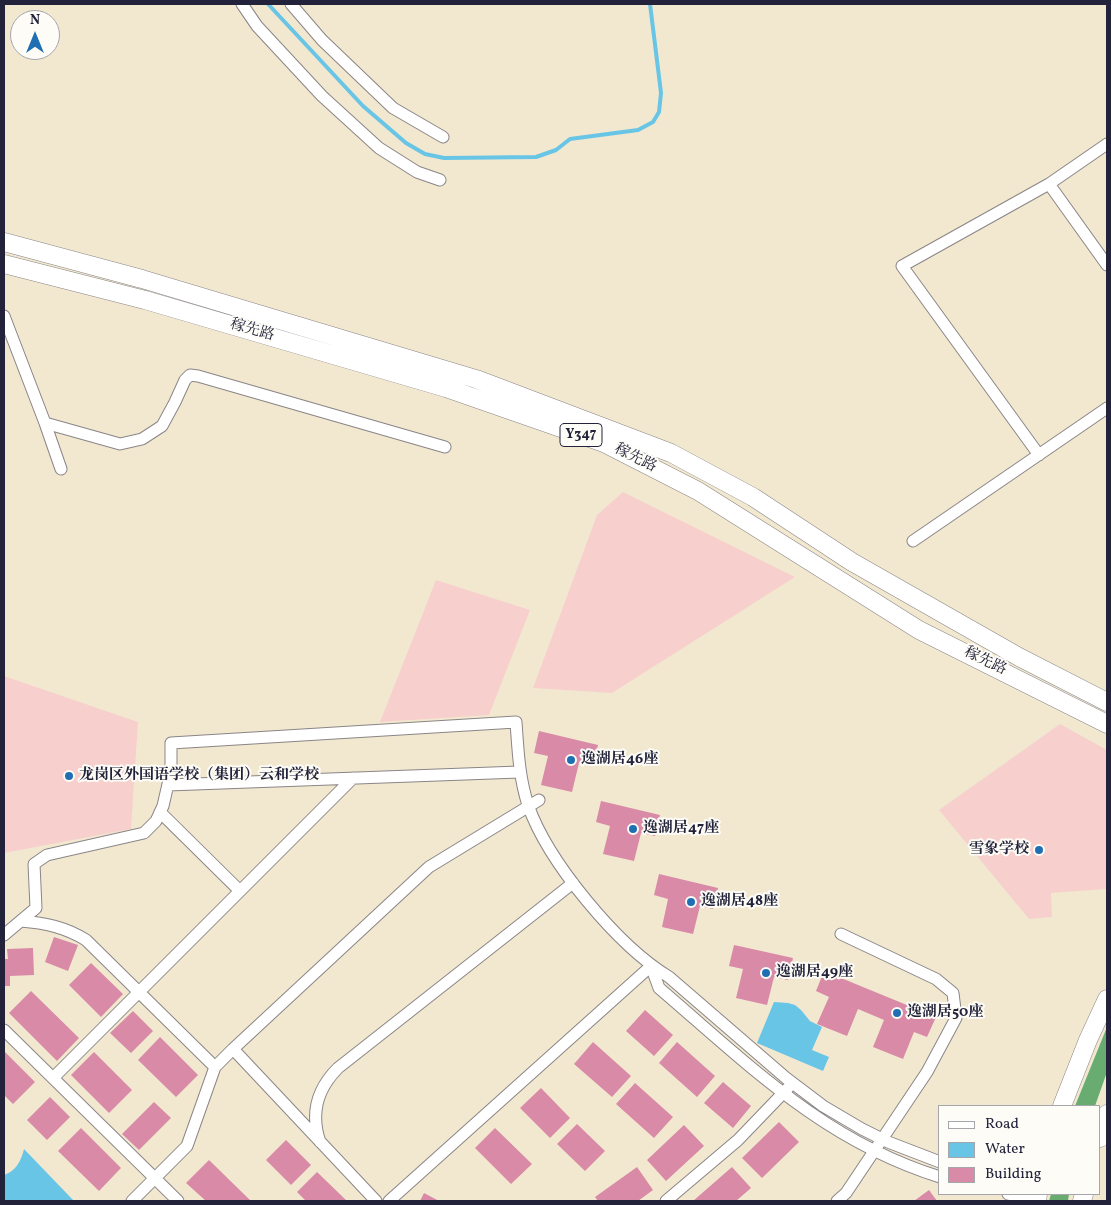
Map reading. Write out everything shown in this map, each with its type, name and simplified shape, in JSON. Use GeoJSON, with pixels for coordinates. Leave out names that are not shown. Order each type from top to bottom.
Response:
{"type":"FeatureCollection","features":[{"type":"Feature","properties":{"kind":"main road","name":"稼先路"},"geometry":{"type":"LineString","coordinates":[[4,242],[142,279],[476,379],[671,453],[752,497],[852,562],[1019,657],[1107,702]]}},
{"type":"Feature","properties":{"kind":"main road","name":"稼先路"},"geometry":{"type":"LineString","coordinates":[[4,264],[145,300],[446,388],[604,443],[698,491],[919,630],[1107,724]]}},
{"type":"Feature","properties":{"kind":"main road"},"geometry":{"type":"LineString","coordinates":[[1062,1105],[1088,1040],[1107,999]]}},
{"type":"Feature","properties":{"kind":"main road"},"geometry":{"type":"LineString","coordinates":[[1101,1135],[1107,1114]]}},
{"type":"Feature","properties":{"kind":"street"},"geometry":{"type":"LineString","coordinates":[[242,4],[257,26],[322,96],[379,148],[416,172],[440,180]]}},
{"type":"Feature","properties":{"kind":"street"},"geometry":{"type":"LineString","coordinates":[[291,4],[322,40],[393,108],[443,137]]}},
{"type":"Feature","properties":{"kind":"street"},"geometry":{"type":"LineString","coordinates":[[1039,455],[902,266],[1049,184],[1107,144]]}},
{"type":"Feature","properties":{"kind":"street"},"geometry":{"type":"LineString","coordinates":[[1049,184],[1107,265]]}},
{"type":"Feature","properties":{"kind":"street"},"geometry":{"type":"LineString","coordinates":[[4,316],[61,470]]}},
{"type":"Feature","properties":{"kind":"street"},"geometry":{"type":"LineString","coordinates":[[45,423],[120,444],[142,439],[162,426],[176,402],[185,380],[190,375],[445,447]]}},
{"type":"Feature","properties":{"kind":"street"},"geometry":{"type":"LineString","coordinates":[[913,541],[1107,408]]}},
{"type":"Feature","properties":{"kind":"street"},"geometry":{"type":"LineString","coordinates":[[4,935],[36,908],[34,864],[46,855],[144,834],[156,821],[171,770],[171,743],[516,722],[519,772],[534,803],[549,846],[573,883],[602,919],[651,966],[668,977],[792,1083],[842,1118],[882,1139],[938,1161]]}},
{"type":"Feature","properties":{"kind":"street"},"geometry":{"type":"LineString","coordinates":[[168,784],[519,772]]}},
{"type":"Feature","properties":{"kind":"street"},"geometry":{"type":"LineString","coordinates":[[53,1078],[353,778]]}},
{"type":"Feature","properties":{"kind":"street"},"geometry":{"type":"LineString","coordinates":[[132,1201],[187,1146],[215,1067],[233,1049],[429,867],[534,803]]}},
{"type":"Feature","properties":{"kind":"street"},"geometry":{"type":"LineString","coordinates":[[160,812],[240,891]]}},
{"type":"Feature","properties":{"kind":"street"},"geometry":{"type":"LineString","coordinates":[[320,1142],[315,1116],[321,1090],[328,1078],[338,1068],[573,883]]}},
{"type":"Feature","properties":{"kind":"street"},"geometry":{"type":"LineString","coordinates":[[21,922],[54,925],[76,934],[94,948],[215,1067]]}},
{"type":"Feature","properties":{"kind":"street"},"geometry":{"type":"LineString","coordinates":[[837,1201],[846,1193],[927,1072],[956,1018],[952,993],[936,979],[841,934]]}},
{"type":"Feature","properties":{"kind":"street"},"geometry":{"type":"LineString","coordinates":[[651,966],[659,988],[783,1094],[834,1130],[874,1151],[938,1176]]}},
{"type":"Feature","properties":{"kind":"street"},"geometry":{"type":"LineString","coordinates":[[389,1201],[651,966]]}},
{"type":"Feature","properties":{"kind":"street"},"geometry":{"type":"LineString","coordinates":[[4,1030],[178,1201]]}},
{"type":"Feature","properties":{"kind":"street"},"geometry":{"type":"LineString","coordinates":[[233,1049],[376,1201]]}},
{"type":"Feature","properties":{"kind":"street"},"geometry":{"type":"LineString","coordinates":[[666,1201],[726,1151],[792,1083]]}},
{"type":"Feature","properties":{"kind":"street"},"geometry":{"type":"LineString","coordinates":[[1015,1195],[1037,1198]]}},
{"type":"Feature","properties":{"kind":"shaded area"},"geometry":{"type":"Polygon","coordinates":[[[623,492],[795,577],[612,693],[533,688],[597,515],[623,492]]]}},
{"type":"Feature","properties":{"kind":"shaded area"},"geometry":{"type":"Polygon","coordinates":[[[436,580],[530,610],[489,715],[380,722],[436,580]]]}},
{"type":"Feature","properties":{"kind":"shaded area","name":"龙岗区外国语学校（集团）云和学校"},"geometry":{"type":"Polygon","coordinates":[[[4,676],[138,722],[131,829],[4,853],[4,676]]]}},
{"type":"Feature","properties":{"kind":"shaded area","name":"雪象学校"},"geometry":{"type":"Polygon","coordinates":[[[1060,724],[1107,750],[1107,889],[1051,893],[1052,917],[1029,919],[939,810],[1060,724]]]}},
{"type":"Feature","properties":{"kind":"green space"},"geometry":{"type":"Polygon","coordinates":[[[1107,1027],[1107,1072],[1095,1105],[1075,1105],[1107,1027]]]}},
{"type":"Feature","properties":{"kind":"green space"},"geometry":{"type":"Polygon","coordinates":[[[1051,1195],[1069,1195],[1068,1201],[1049,1201],[1051,1195]]]}},
{"type":"Feature","properties":{"kind":"water"},"geometry":{"type":"Polygon","coordinates":[[[774,1002],[795,1005],[810,1021],[822,1027],[812,1050],[829,1057],[823,1071],[757,1043],[774,1002]]]}},
{"type":"Feature","properties":{"kind":"water"},"geometry":{"type":"Polygon","coordinates":[[[24,1149],[74,1201],[4,1201],[4,1175],[12,1171],[17,1165],[24,1149]]]}},
{"type":"Feature","properties":{"kind":"building","name":"逸湖居46座"},"geometry":{"type":"Polygon","coordinates":[[[539,731],[598,745],[593,766],[579,763],[572,792],[541,785],[548,756],[534,753],[539,731]]]}},
{"type":"Feature","properties":{"kind":"building","name":"逸湖居47座"},"geometry":{"type":"Polygon","coordinates":[[[601,801],[660,815],[655,836],[641,833],[634,861],[603,854],[610,826],[596,822],[601,801]]]}},
{"type":"Feature","properties":{"kind":"building","name":"逸湖居48座"},"geometry":{"type":"Polygon","coordinates":[[[659,874],[718,888],[713,909],[700,906],[693,934],[662,927],[668,899],[654,895],[659,874]]]}},
{"type":"Feature","properties":{"kind":"building"},"geometry":{"type":"Polygon","coordinates":[[[54,937],[78,945],[68,971],[45,962],[54,937]]]}},
{"type":"Feature","properties":{"kind":"building","name":"逸湖居49座"},"geometry":{"type":"Polygon","coordinates":[[[734,945],[793,958],[788,980],[774,977],[767,1005],[736,998],[743,969],[729,966],[734,945]]]}},
{"type":"Feature","properties":{"kind":"building"},"geometry":{"type":"Polygon","coordinates":[[[33,948],[34,975],[10,976],[10,986],[4,986],[4,959],[8,959],[7,949],[33,948]]]}},
{"type":"Feature","properties":{"kind":"building"},"geometry":{"type":"Polygon","coordinates":[[[91,963],[123,994],[101,1017],[69,985],[91,963]]]}},
{"type":"Feature","properties":{"kind":"building","name":"逸湖居50座"},"geometry":{"type":"Polygon","coordinates":[[[824,971],[936,1017],[927,1037],[914,1032],[903,1059],[873,1047],[884,1020],[858,1009],[847,1036],[817,1024],[829,997],[816,991],[824,971]]]}},
{"type":"Feature","properties":{"kind":"building"},"geometry":{"type":"Polygon","coordinates":[[[31,991],[79,1038],[57,1061],[9,1013],[31,991]]]}},
{"type":"Feature","properties":{"kind":"building"},"geometry":{"type":"Polygon","coordinates":[[[645,1010],[673,1035],[654,1056],[626,1031],[645,1010]]]}},
{"type":"Feature","properties":{"kind":"building"},"geometry":{"type":"Polygon","coordinates":[[[133,1011],[153,1031],[131,1053],[110,1033],[133,1011]]]}},
{"type":"Feature","properties":{"kind":"building"},"geometry":{"type":"Polygon","coordinates":[[[160,1037],[198,1075],[176,1097],[138,1060],[160,1037]]]}},
{"type":"Feature","properties":{"kind":"building"},"geometry":{"type":"Polygon","coordinates":[[[593,1042],[631,1076],[612,1097],[574,1064],[593,1042]]]}},
{"type":"Feature","properties":{"kind":"building"},"geometry":{"type":"Polygon","coordinates":[[[677,1042],[715,1076],[697,1097],[659,1063],[677,1042]]]}},
{"type":"Feature","properties":{"kind":"building"},"geometry":{"type":"Polygon","coordinates":[[[4,1051],[35,1082],[13,1104],[4,1095],[4,1051]]]}},
{"type":"Feature","properties":{"kind":"building"},"geometry":{"type":"Polygon","coordinates":[[[94,1052],[132,1090],[109,1113],[71,1075],[94,1052]]]}},
{"type":"Feature","properties":{"kind":"building"},"geometry":{"type":"Polygon","coordinates":[[[723,1082],[751,1106],[733,1128],[704,1103],[723,1082]]]}},
{"type":"Feature","properties":{"kind":"building"},"geometry":{"type":"Polygon","coordinates":[[[635,1083],[673,1117],[654,1138],[616,1104],[635,1083]]]}},
{"type":"Feature","properties":{"kind":"building"},"geometry":{"type":"Polygon","coordinates":[[[541,1088],[570,1118],[550,1138],[520,1108],[541,1088]]]}},
{"type":"Feature","properties":{"kind":"building"},"geometry":{"type":"Polygon","coordinates":[[[50,1097],[70,1117],[47,1140],[27,1120],[50,1097]]]}},
{"type":"Feature","properties":{"kind":"building"},"geometry":{"type":"Polygon","coordinates":[[[154,1102],[171,1118],[139,1150],[122,1134],[154,1102]]]}},
{"type":"Feature","properties":{"kind":"building"},"geometry":{"type":"Polygon","coordinates":[[[779,1122],[799,1142],[762,1178],[742,1158],[779,1122]]]}},
{"type":"Feature","properties":{"kind":"building"},"geometry":{"type":"Polygon","coordinates":[[[577,1124],[605,1151],[585,1171],[557,1144],[577,1124]]]}},
{"type":"Feature","properties":{"kind":"building"},"geometry":{"type":"Polygon","coordinates":[[[684,1125],[704,1146],[666,1181],[647,1160],[684,1125]]]}},
{"type":"Feature","properties":{"kind":"building"},"geometry":{"type":"Polygon","coordinates":[[[81,1128],[121,1168],[99,1191],[58,1151],[81,1128]]]}},
{"type":"Feature","properties":{"kind":"building"},"geometry":{"type":"Polygon","coordinates":[[[495,1128],[532,1164],[511,1184],[475,1148],[495,1128]]]}},
{"type":"Feature","properties":{"kind":"building"},"geometry":{"type":"Polygon","coordinates":[[[286,1140],[311,1165],[291,1185],[266,1160],[286,1140]]]}},
{"type":"Feature","properties":{"kind":"building"},"geometry":{"type":"Polygon","coordinates":[[[209,1160],[251,1201],[206,1201],[186,1183],[209,1160]]]}},
{"type":"Feature","properties":{"kind":"building"},"geometry":{"type":"Polygon","coordinates":[[[637,1167],[653,1190],[638,1201],[598,1201],[595,1197],[637,1167]]]}},
{"type":"Feature","properties":{"kind":"building"},"geometry":{"type":"Polygon","coordinates":[[[732,1167],[751,1188],[736,1201],[693,1201],[732,1167]]]}},
{"type":"Feature","properties":{"kind":"building"},"geometry":{"type":"Polygon","coordinates":[[[317,1172],[347,1201],[306,1201],[297,1192],[317,1172]]]}},
{"type":"Feature","properties":{"kind":"building"},"geometry":{"type":"Polygon","coordinates":[[[929,1190],[937,1201],[914,1201],[929,1190]]]}},
{"type":"Feature","properties":{"kind":"building"},"geometry":{"type":"Polygon","coordinates":[[[424,1193],[439,1201],[420,1201],[424,1193]]]}},
{"type":"Feature","properties":{"kind":"waterway"},"geometry":{"type":"LineString","coordinates":[[268,4],[363,106],[406,143],[425,154],[444,158],[536,157],[556,150],[570,139],[638,130],[653,122],[659,112],[661,93],[650,4]]}},
{"type":"Feature","properties":{"kind":"place","name":"逸湖居46座"},"geometry":{"type":"Point","coordinates":[571,760]}},
{"type":"Feature","properties":{"kind":"place","name":"龙岗区外国语学校（集团）云和学校"},"geometry":{"type":"Point","coordinates":[69,776]}},
{"type":"Feature","properties":{"kind":"place","name":"逸湖居47座"},"geometry":{"type":"Point","coordinates":[633,829]}},
{"type":"Feature","properties":{"kind":"place","name":"雪象学校"},"geometry":{"type":"Point","coordinates":[1039,850]}},
{"type":"Feature","properties":{"kind":"place","name":"逸湖居48座"},"geometry":{"type":"Point","coordinates":[691,902]}},
{"type":"Feature","properties":{"kind":"place","name":"逸湖居49座"},"geometry":{"type":"Point","coordinates":[766,973]}},
{"type":"Feature","properties":{"kind":"place","name":"逸湖居50座"},"geometry":{"type":"Point","coordinates":[897,1013]}}]}
